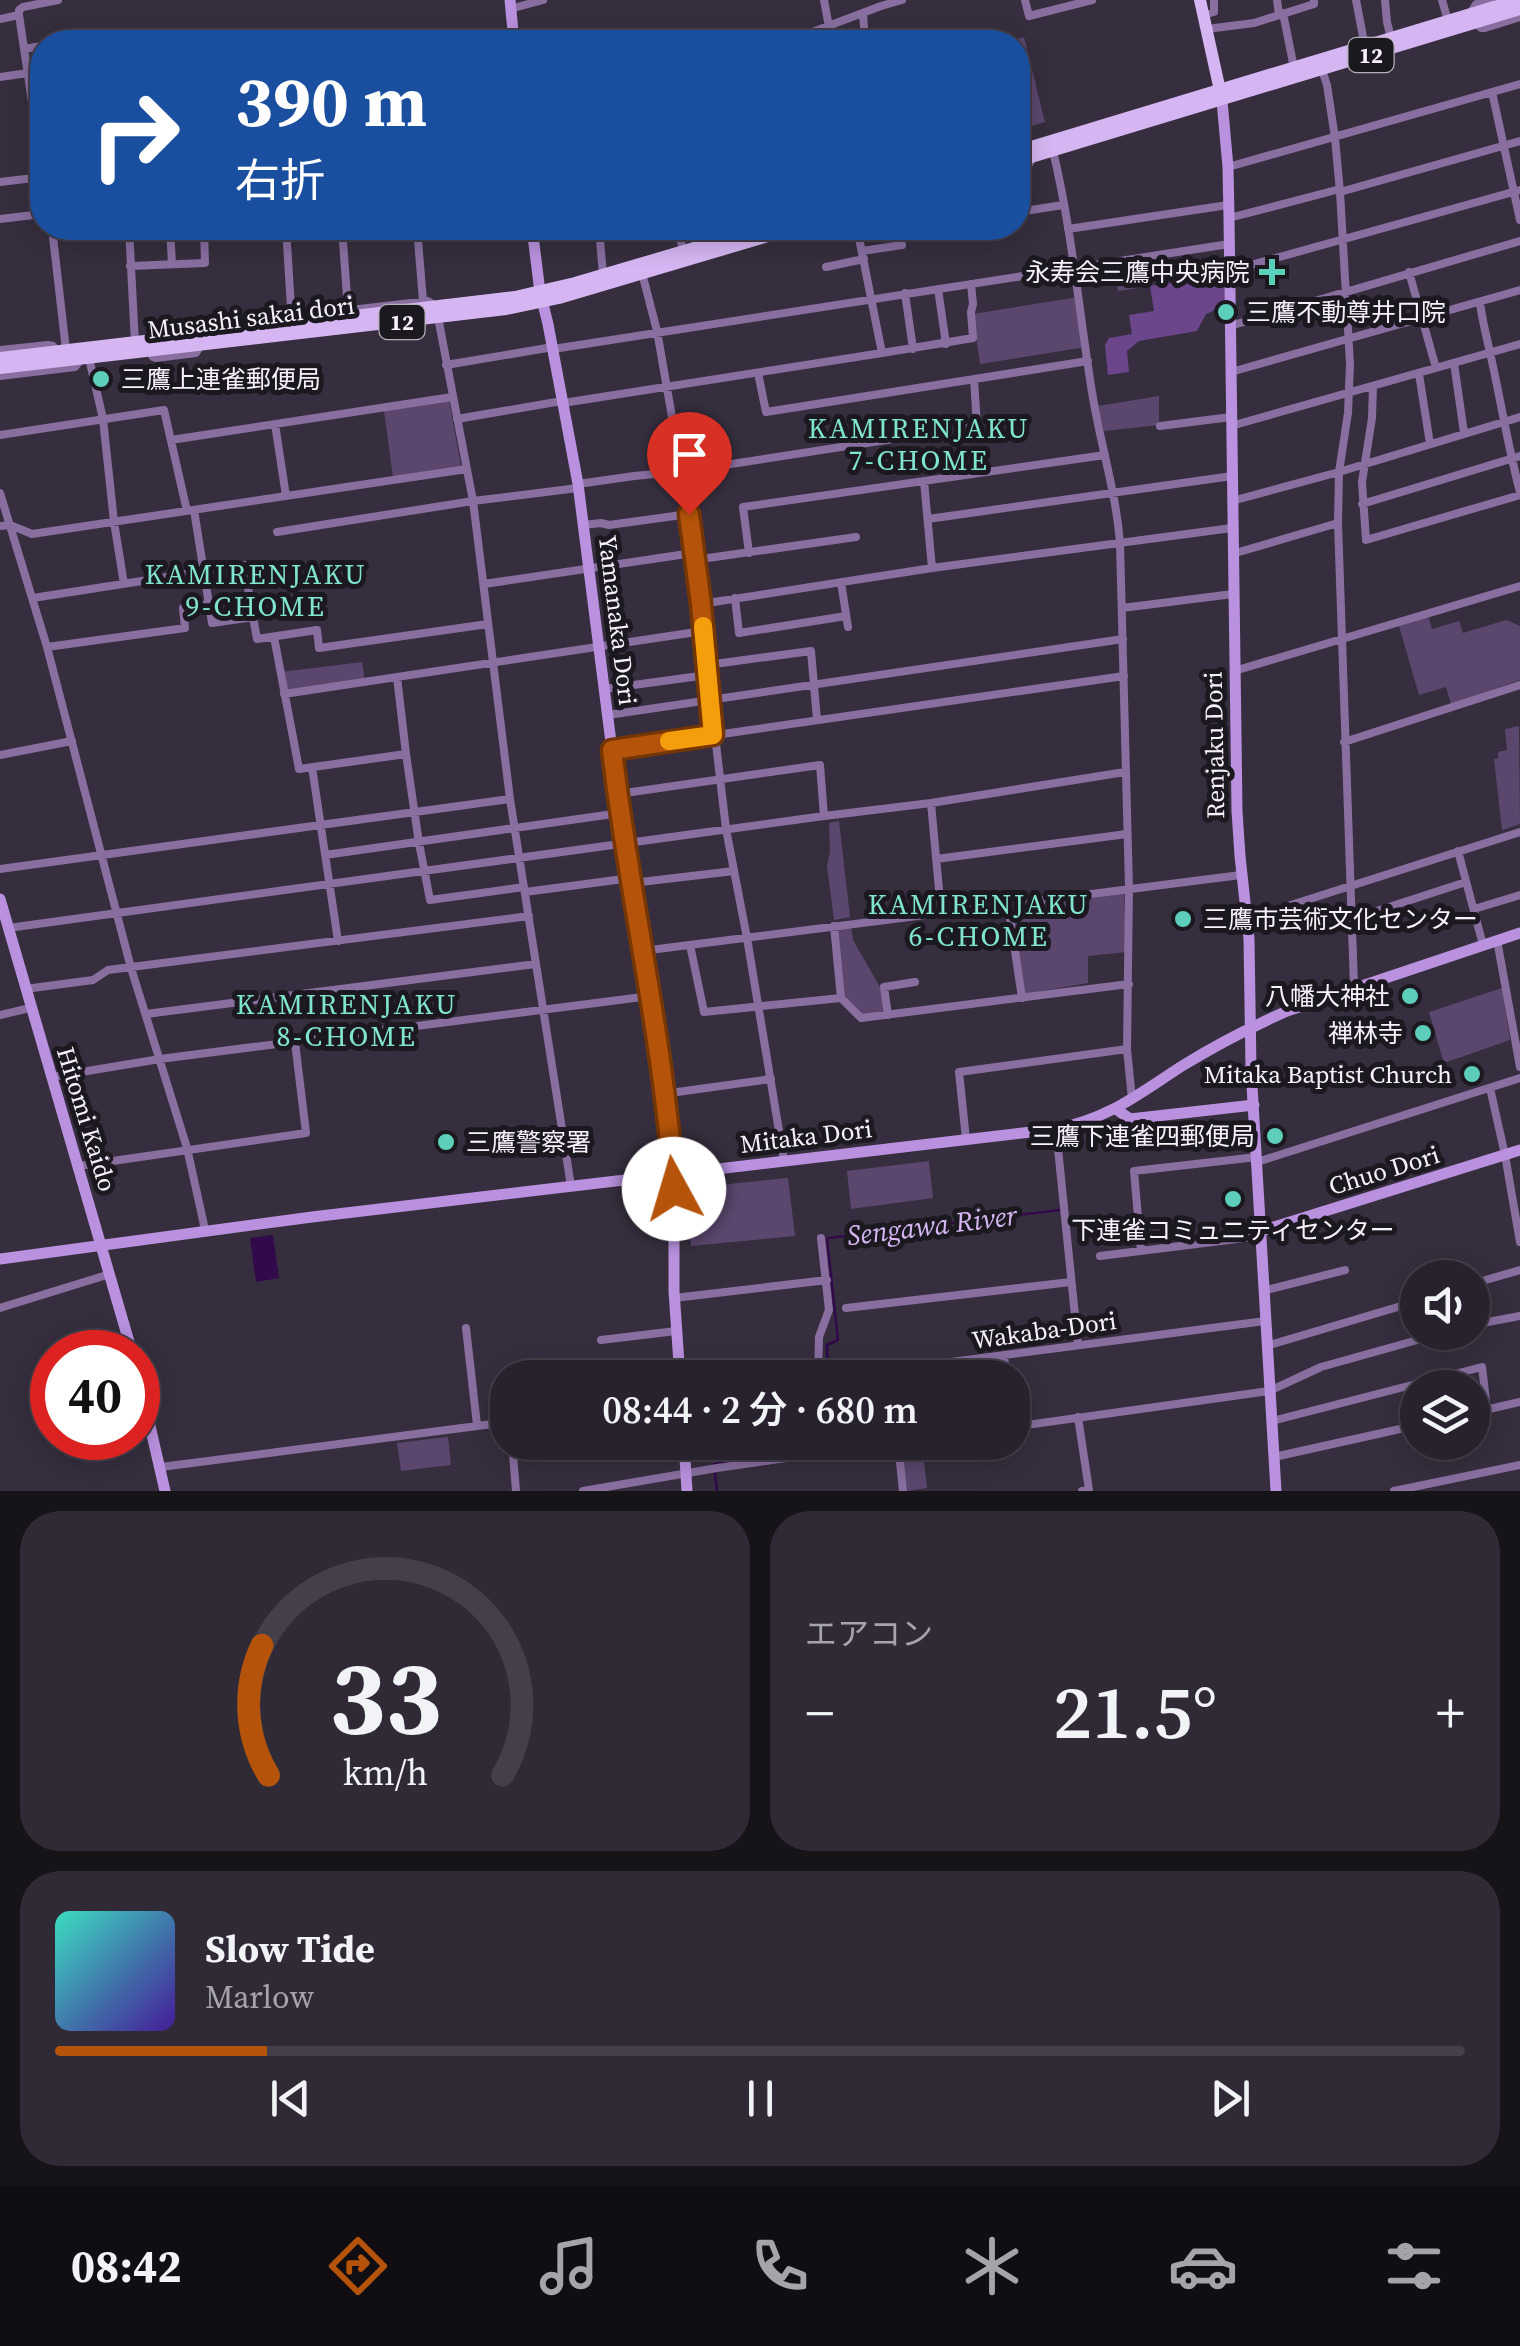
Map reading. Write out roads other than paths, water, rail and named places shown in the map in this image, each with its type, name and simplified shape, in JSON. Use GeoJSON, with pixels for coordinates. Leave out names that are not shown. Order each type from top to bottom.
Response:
{"type":"FeatureCollection","features":[{"type":"Feature","properties":{"kind":"main road","name":"Renjaku Dori"},"geometry":{"type":"LineString","coordinates":[[1200,0],[1221,96],[1228,167],[1238,814],[1247,919],[1276,1491]]}},
{"type":"Feature","properties":{"kind":"main road","name":"12"},"geometry":{"type":"LineString","coordinates":[[1030,148],[1322,70],[1517,0]]}},
{"type":"Feature","properties":{"kind":"main road"},"geometry":{"type":"LineString","coordinates":[[510,5],[513,30]]}},
{"type":"Feature","properties":{"kind":"main road","name":"12"},"geometry":{"type":"LineString","coordinates":[[1030,158],[1365,46],[1448,21],[1520,9]]}},
{"type":"Feature","properties":{"kind":"main road","name":"Yamanaka Dori"},"geometry":{"type":"LineString","coordinates":[[534,240],[578,487],[624,844],[663,1094],[673,1174],[678,1360]]}},
{"type":"Feature","properties":{"kind":"main road","name":"Musashi sakai dori"},"geometry":{"type":"LineString","coordinates":[[542,297],[722,240]]}},
{"type":"Feature","properties":{"kind":"main road","name":"Musashi sakai dori"},"geometry":{"type":"LineString","coordinates":[[0,358],[61,351],[201,345],[262,338],[334,320],[542,297],[642,273],[726,240]]}},
{"type":"Feature","properties":{"kind":"main road","name":"Musashi sakai dori"},"geometry":{"type":"LineString","coordinates":[[0,372],[238,331],[292,329],[432,309]]}},
{"type":"Feature","properties":{"kind":"main road"},"geometry":{"type":"LineString","coordinates":[[238,331],[263,333],[262,338]]}},
{"type":"Feature","properties":{"kind":"main road","name":"Hitomi Kaido"},"geometry":{"type":"LineString","coordinates":[[1,904],[126,1330]]}},
{"type":"Feature","properties":{"kind":"main road","name":"Mitaka Dori"},"geometry":{"type":"LineString","coordinates":[[0,1259],[1080,1124],[1116,1109],[1250,1027],[1308,1002],[1520,933]]}},
{"type":"Feature","properties":{"kind":"main road"},"geometry":{"type":"LineString","coordinates":[[1116,1109],[1130,1118],[1254,1105]]}},
{"type":"Feature","properties":{"kind":"main road","name":"Chuo Dori"},"geometry":{"type":"LineString","coordinates":[[1261,1233],[1520,1150]]}},
{"type":"Feature","properties":{"kind":"main road"},"geometry":{"type":"LineString","coordinates":[[159,1460],[165,1491]]}},
{"type":"Feature","properties":{"kind":"main road"},"geometry":{"type":"LineString","coordinates":[[685,1460],[687,1491]]}},
{"type":"Feature","properties":{"kind":"street"},"geometry":{"type":"LineString","coordinates":[[30,87],[19,10],[58,0]]}},
{"type":"Feature","properties":{"kind":"street"},"geometry":{"type":"LineString","coordinates":[[510,5],[544,0]]}},
{"type":"Feature","properties":{"kind":"street"},"geometry":{"type":"LineString","coordinates":[[824,0],[829,27]]}},
{"type":"Feature","properties":{"kind":"street"},"geometry":{"type":"LineString","coordinates":[[825,30],[902,0]]}},
{"type":"Feature","properties":{"kind":"street"},"geometry":{"type":"LineString","coordinates":[[1024,0],[1028,16],[1092,0]]}},
{"type":"Feature","properties":{"kind":"street"},"geometry":{"type":"LineString","coordinates":[[1205,22],[1214,12],[1214,0]]}},
{"type":"Feature","properties":{"kind":"street"},"geometry":{"type":"LineString","coordinates":[[1277,0],[1294,68]]}},
{"type":"Feature","properties":{"kind":"street"},"geometry":{"type":"LineString","coordinates":[[1205,22],[1254,23],[1314,4],[1314,0]]}},
{"type":"Feature","properties":{"kind":"street"},"geometry":{"type":"LineString","coordinates":[[1356,0],[1365,46]]}},
{"type":"Feature","properties":{"kind":"street"},"geometry":{"type":"LineString","coordinates":[[1385,0],[1392,38]]}},
{"type":"Feature","properties":{"kind":"street"},"geometry":{"type":"LineString","coordinates":[[1442,0],[1448,21]]}},
{"type":"Feature","properties":{"kind":"street"},"geometry":{"type":"LineString","coordinates":[[1490,0],[1476,4],[1473,18],[1481,28],[1520,17]]}},
{"type":"Feature","properties":{"kind":"street"},"geometry":{"type":"LineString","coordinates":[[863,13],[864,30]]}},
{"type":"Feature","properties":{"kind":"street"},"geometry":{"type":"LineString","coordinates":[[0,19],[20,15]]}},
{"type":"Feature","properties":{"kind":"street"},"geometry":{"type":"LineString","coordinates":[[24,49],[30,48]]}},
{"type":"Feature","properties":{"kind":"street"},"geometry":{"type":"LineString","coordinates":[[1322,70],[1335,138],[1348,291],[1349,392],[1339,472],[1338,523],[1354,986]]}},
{"type":"Feature","properties":{"kind":"street"},"geometry":{"type":"LineString","coordinates":[[0,78],[28,73]]}},
{"type":"Feature","properties":{"kind":"street"},"geometry":{"type":"LineString","coordinates":[[1228,167],[1520,84]]}},
{"type":"Feature","properties":{"kind":"street"},"geometry":{"type":"LineString","coordinates":[[1492,92],[1517,190],[1520,220]]}},
{"type":"Feature","properties":{"kind":"street"},"geometry":{"type":"LineString","coordinates":[[1068,229],[1228,211],[1340,190],[1520,140]]}},
{"type":"Feature","properties":{"kind":"street"},"geometry":{"type":"LineString","coordinates":[[1053,151],[1120,543],[1128,888],[1127,1049],[1132,1099]]}},
{"type":"Feature","properties":{"kind":"street"},"geometry":{"type":"LineString","coordinates":[[1030,162],[1033,157]]}},
{"type":"Feature","properties":{"kind":"street"},"geometry":{"type":"LineString","coordinates":[[0,182],[30,178]]}},
{"type":"Feature","properties":{"kind":"street"},"geometry":{"type":"LineString","coordinates":[[1229,271],[1517,190]]}},
{"type":"Feature","properties":{"kind":"street"},"geometry":{"type":"LineString","coordinates":[[1030,210],[1064,205]]}},
{"type":"Feature","properties":{"kind":"street"},"geometry":{"type":"LineString","coordinates":[[0,219],[30,215]]}},
{"type":"Feature","properties":{"kind":"street"},"geometry":{"type":"LineString","coordinates":[[53,240],[61,351]]}},
{"type":"Feature","properties":{"kind":"street"},"geometry":{"type":"LineString","coordinates":[[129,240],[140,349]]}},
{"type":"Feature","properties":{"kind":"street"},"geometry":{"type":"LineString","coordinates":[[171,240],[172,264]]}},
{"type":"Feature","properties":{"kind":"street"},"geometry":{"type":"LineString","coordinates":[[130,266],[205,263],[204,240]]}},
{"type":"Feature","properties":{"kind":"street"},"geometry":{"type":"LineString","coordinates":[[287,240],[292,329]]}},
{"type":"Feature","properties":{"kind":"street"},"geometry":{"type":"LineString","coordinates":[[343,240],[348,310]]}},
{"type":"Feature","properties":{"kind":"street"},"geometry":{"type":"LineString","coordinates":[[419,240],[474,501],[514,829],[571,1186]]}},
{"type":"Feature","properties":{"kind":"street"},"geometry":{"type":"LineString","coordinates":[[600,240],[603,275]]}},
{"type":"Feature","properties":{"kind":"street"},"geometry":{"type":"LineString","coordinates":[[681,240],[683,251]]}},
{"type":"Feature","properties":{"kind":"street"},"geometry":{"type":"LineString","coordinates":[[860,240],[882,354]]}},
{"type":"Feature","properties":{"kind":"street"},"geometry":{"type":"LineString","coordinates":[[826,267],[902,245],[901,240]]}},
{"type":"Feature","properties":{"kind":"street"},"geometry":{"type":"LineString","coordinates":[[1230,326],[1520,241]]}},
{"type":"Feature","properties":{"kind":"street"},"geometry":{"type":"LineString","coordinates":[[446,364],[1228,244]]}},
{"type":"Feature","properties":{"kind":"street"},"geometry":{"type":"LineString","coordinates":[[1409,272],[1436,368]]}},
{"type":"Feature","properties":{"kind":"street"},"geometry":{"type":"LineString","coordinates":[[642,273],[689,514],[718,780],[784,1161]]}},
{"type":"Feature","properties":{"kind":"street"},"geometry":{"type":"LineString","coordinates":[[457,419],[974,338],[971,284]]}},
{"type":"Feature","properties":{"kind":"street"},"geometry":{"type":"LineString","coordinates":[[938,289],[946,344]]}},
{"type":"Feature","properties":{"kind":"street"},"geometry":{"type":"LineString","coordinates":[[1230,372],[1520,290]]}},
{"type":"Feature","properties":{"kind":"street"},"geometry":{"type":"LineString","coordinates":[[905,293],[913,349]]}},
{"type":"Feature","properties":{"kind":"street"},"geometry":{"type":"LineString","coordinates":[[1373,386],[1362,504],[1366,540],[1520,493],[1516,457],[1502,421],[1480,302]]}},
{"type":"Feature","properties":{"kind":"street"},"geometry":{"type":"LineString","coordinates":[[334,320],[348,310],[432,309]]}},
{"type":"Feature","properties":{"kind":"street"},"geometry":{"type":"LineString","coordinates":[[1160,426],[1231,422],[1520,344]]}},
{"type":"Feature","properties":{"kind":"street"},"geometry":{"type":"LineString","coordinates":[[0,350],[48,345],[61,351]]}},
{"type":"Feature","properties":{"kind":"street"},"geometry":{"type":"LineString","coordinates":[[85,358],[103,419],[124,584]]}},
{"type":"Feature","properties":{"kind":"street"},"geometry":{"type":"LineString","coordinates":[[758,373],[766,412],[1088,361]]}},
{"type":"Feature","properties":{"kind":"street"},"geometry":{"type":"LineString","coordinates":[[1454,362],[1464,433]]}},
{"type":"Feature","properties":{"kind":"street"},"geometry":{"type":"LineString","coordinates":[[1419,374],[1430,444]]}},
{"type":"Feature","properties":{"kind":"street"},"geometry":{"type":"LineString","coordinates":[[277,532],[978,426],[974,379]]}},
{"type":"Feature","properties":{"kind":"street"},"geometry":{"type":"LineString","coordinates":[[170,440],[452,397]]}},
{"type":"Feature","properties":{"kind":"street"},"geometry":{"type":"LineString","coordinates":[[0,435],[164,410],[204,572],[212,623],[253,617]]}},
{"type":"Feature","properties":{"kind":"street"},"geometry":{"type":"LineString","coordinates":[[1232,501],[1520,417]]}},
{"type":"Feature","properties":{"kind":"street"},"geometry":{"type":"LineString","coordinates":[[275,424],[286,496]]}},
{"type":"Feature","properties":{"kind":"street"},"geometry":{"type":"LineString","coordinates":[[749,552],[744,507],[1104,454]]}},
{"type":"Feature","properties":{"kind":"street"},"geometry":{"type":"LineString","coordinates":[[1362,504],[1516,457]]}},
{"type":"Feature","properties":{"kind":"street"},"geometry":{"type":"LineString","coordinates":[[9,527],[32,534],[466,469]]}},
{"type":"Feature","properties":{"kind":"street"},"geometry":{"type":"LineString","coordinates":[[928,519],[1232,476]]}},
{"type":"Feature","properties":{"kind":"street"},"geometry":{"type":"LineString","coordinates":[[924,481],[932,568]]}},
{"type":"Feature","properties":{"kind":"street"},"geometry":{"type":"LineString","coordinates":[[0,493],[33,598],[132,968],[186,1148],[203,1231]]}},
{"type":"Feature","properties":{"kind":"street"},"geometry":{"type":"LineString","coordinates":[[583,526],[689,514]]}},
{"type":"Feature","properties":{"kind":"street"},"geometry":{"type":"LineString","coordinates":[[1232,554],[1338,523]]}},
{"type":"Feature","properties":{"kind":"street"},"geometry":{"type":"LineString","coordinates":[[701,604],[1232,528]]}},
{"type":"Feature","properties":{"kind":"street"},"geometry":{"type":"LineString","coordinates":[[484,584],[856,537]]}},
{"type":"Feature","properties":{"kind":"street"},"geometry":{"type":"LineString","coordinates":[[33,598],[244,565],[258,639],[316,630],[320,648],[488,624]]}},
{"type":"Feature","properties":{"kind":"street"},"geometry":{"type":"LineString","coordinates":[[840,582],[848,627]]}},
{"type":"Feature","properties":{"kind":"street"},"geometry":{"type":"LineString","coordinates":[[1234,671],[1520,586]]}},
{"type":"Feature","properties":{"kind":"street"},"geometry":{"type":"LineString","coordinates":[[1122,608],[1233,594]]}},
{"type":"Feature","properties":{"kind":"street"},"geometry":{"type":"LineString","coordinates":[[735,598],[739,633],[846,616]]}},
{"type":"Feature","properties":{"kind":"street"},"geometry":{"type":"LineString","coordinates":[[46,647],[186,628],[183,608],[209,604]]}},
{"type":"Feature","properties":{"kind":"street"},"geometry":{"type":"LineString","coordinates":[[284,694],[703,630]]}},
{"type":"Feature","properties":{"kind":"street"},"geometry":{"type":"LineString","coordinates":[[274,636],[298,769],[406,754]]}},
{"type":"Feature","properties":{"kind":"street"},"geometry":{"type":"LineString","coordinates":[[608,715],[1123,639]]}},
{"type":"Feature","properties":{"kind":"street"},"geometry":{"type":"LineString","coordinates":[[604,689],[811,651],[817,720]]}},
{"type":"Feature","properties":{"kind":"street"},"geometry":{"type":"LineString","coordinates":[[612,750],[1124,676]]}},
{"type":"Feature","properties":{"kind":"street"},"geometry":{"type":"LineString","coordinates":[[397,678],[430,900],[734,871]]}},
{"type":"Feature","properties":{"kind":"street"},"geometry":{"type":"LineString","coordinates":[[1344,742],[1520,684]]}},
{"type":"Feature","properties":{"kind":"street"},"geometry":{"type":"LineString","coordinates":[[0,755],[72,741]]}},
{"type":"Feature","properties":{"kind":"street"},"geometry":{"type":"LineString","coordinates":[[618,794],[820,765],[824,816]]}},
{"type":"Feature","properties":{"kind":"street"},"geometry":{"type":"LineString","coordinates":[[312,767],[338,942]]}},
{"type":"Feature","properties":{"kind":"street"},"geometry":{"type":"LineString","coordinates":[[8,928],[931,803],[1125,772]]}},
{"type":"Feature","properties":{"kind":"street"},"geometry":{"type":"LineString","coordinates":[[0,870],[510,799]]}},
{"type":"Feature","properties":{"kind":"street"},"geometry":{"type":"LineString","coordinates":[[931,803],[941,912]]}},
{"type":"Feature","properties":{"kind":"street"},"geometry":{"type":"LineString","coordinates":[[325,855],[620,813]]}},
{"type":"Feature","properties":{"kind":"street"},"geometry":{"type":"LineString","coordinates":[[1247,919],[1520,832]]}},
{"type":"Feature","properties":{"kind":"street"},"geometry":{"type":"LineString","coordinates":[[936,859],[1127,834]]}},
{"type":"Feature","properties":{"kind":"street"},"geometry":{"type":"LineString","coordinates":[[1458,851],[1483,944]]}},
{"type":"Feature","properties":{"kind":"street"},"geometry":{"type":"LineString","coordinates":[[642,951],[1242,875]]}},
{"type":"Feature","properties":{"kind":"street"},"geometry":{"type":"LineString","coordinates":[[1352,919],[1466,882]]}},
{"type":"Feature","properties":{"kind":"street"},"geometry":{"type":"LineString","coordinates":[[1474,910],[1520,896]]}},
{"type":"Feature","properties":{"kind":"street"},"geometry":{"type":"LineString","coordinates":[[1008,904],[1022,998]]}},
{"type":"Feature","properties":{"kind":"street"},"geometry":{"type":"LineString","coordinates":[[24,989],[94,980],[108,970],[528,916]]}},
{"type":"Feature","properties":{"kind":"street"},"geometry":{"type":"LineString","coordinates":[[834,926],[840,998],[862,1018],[1128,984]]}},
{"type":"Feature","properties":{"kind":"street"},"geometry":{"type":"LineString","coordinates":[[1496,940],[1520,1066]]}},
{"type":"Feature","properties":{"kind":"street"},"geometry":{"type":"LineString","coordinates":[[690,946],[704,1012],[840,998]]}},
{"type":"Feature","properties":{"kind":"street"},"geometry":{"type":"LineString","coordinates":[[146,1014],[536,964]]}},
{"type":"Feature","properties":{"kind":"street"},"geometry":{"type":"LineString","coordinates":[[888,1016],[884,987],[915,982]]}},
{"type":"Feature","properties":{"kind":"street"},"geometry":{"type":"LineString","coordinates":[[51,1077],[160,1059],[650,996]]}},
{"type":"Feature","properties":{"kind":"street"},"geometry":{"type":"LineString","coordinates":[[0,1015],[30,1008]]}},
{"type":"Feature","properties":{"kind":"street"},"geometry":{"type":"LineString","coordinates":[[1509,1011],[1520,1008]]}},
{"type":"Feature","properties":{"kind":"street"},"geometry":{"type":"LineString","coordinates":[[78,1166],[306,1132],[294,1042]]}},
{"type":"Feature","properties":{"kind":"street"},"geometry":{"type":"LineString","coordinates":[[966,1139],[959,1072],[1127,1049]]}},
{"type":"Feature","properties":{"kind":"street"},"geometry":{"type":"LineString","coordinates":[[1141,1251],[1134,1171],[1257,1160],[1520,1078]]}},
{"type":"Feature","properties":{"kind":"street"},"geometry":{"type":"LineString","coordinates":[[663,1094],[771,1079]]}},
{"type":"Feature","properties":{"kind":"street"},"geometry":{"type":"LineString","coordinates":[[1490,1088],[1518,1214],[1520,1242]]}},
{"type":"Feature","properties":{"kind":"street"},"geometry":{"type":"LineString","coordinates":[[1056,1129],[1078,1345]]}},
{"type":"Feature","properties":{"kind":"street"},"geometry":{"type":"LineString","coordinates":[[1100,1256],[1261,1233]]}},
{"type":"Feature","properties":{"kind":"street"},"geometry":{"type":"LineString","coordinates":[[818,1360],[819,1337],[829,1310],[822,1238]]}},
{"type":"Feature","properties":{"kind":"street"},"geometry":{"type":"LineString","coordinates":[[1264,1292],[1346,1270]]}},
{"type":"Feature","properties":{"kind":"street"},"geometry":{"type":"LineString","coordinates":[[1490,1279],[1520,1270]]}},
{"type":"Feature","properties":{"kind":"street"},"geometry":{"type":"LineString","coordinates":[[0,1308],[110,1274]]}},
{"type":"Feature","properties":{"kind":"street"},"geometry":{"type":"LineString","coordinates":[[674,1298],[826,1280]]}},
{"type":"Feature","properties":{"kind":"street"},"geometry":{"type":"LineString","coordinates":[[846,1308],[1071,1282]]}},
{"type":"Feature","properties":{"kind":"street"},"geometry":{"type":"LineString","coordinates":[[1266,1346],[1400,1305]]}},
{"type":"Feature","properties":{"kind":"street"},"geometry":{"type":"LineString","coordinates":[[1490,1322],[1520,1316]]}},
{"type":"Feature","properties":{"kind":"street","name":"Wakaba-Dori"},"geometry":{"type":"LineString","coordinates":[[971,1360],[1265,1321]]}},
{"type":"Feature","properties":{"kind":"street"},"geometry":{"type":"LineString","coordinates":[[466,1328],[478,1425]]}},
{"type":"Feature","properties":{"kind":"street"},"geometry":{"type":"LineString","coordinates":[[601,1340],[676,1331]]}},
{"type":"Feature","properties":{"kind":"street"},"geometry":{"type":"LineString","coordinates":[[1030,1424],[1270,1391],[1321,1368],[1400,1345]]}},
{"type":"Feature","properties":{"kind":"street"},"geometry":{"type":"LineString","coordinates":[[1004,1356],[1004,1360]]}},
{"type":"Feature","properties":{"kind":"street"},"geometry":{"type":"LineString","coordinates":[[1272,1421],[1400,1388]]}},
{"type":"Feature","properties":{"kind":"street"},"geometry":{"type":"LineString","coordinates":[[1490,1409],[1520,1402]]}},
{"type":"Feature","properties":{"kind":"street"},"geometry":{"type":"LineString","coordinates":[[1078,1417],[1089,1490],[1082,1491]]}},
{"type":"Feature","properties":{"kind":"street"},"geometry":{"type":"LineString","coordinates":[[161,1467],[490,1424]]}},
{"type":"Feature","properties":{"kind":"street"},"geometry":{"type":"LineString","coordinates":[[1274,1458],[1400,1429]]}},
{"type":"Feature","properties":{"kind":"street"},"geometry":{"type":"LineString","coordinates":[[513,1460],[516,1491]]}},
{"type":"Feature","properties":{"kind":"street"},"geometry":{"type":"LineString","coordinates":[[583,1491],[774,1460]]}},
{"type":"Feature","properties":{"kind":"street"},"geometry":{"type":"LineString","coordinates":[[900,1460],[903,1491]]}},
{"type":"Feature","properties":{"kind":"street"},"geometry":{"type":"LineString","coordinates":[[1394,1491],[1520,1465]]}},
{"type":"Feature","properties":{"kind":"waterway","name":"Sengawa River"},"geometry":{"type":"LineString","coordinates":[[828,1360],[827,1345],[838,1340],[827,1239],[1060,1210]]}},
{"type":"Feature","properties":{"kind":"waterway","name":"Sengawa River"},"geometry":{"type":"LineString","coordinates":[[717,1491],[714,1464],[741,1460]]}},
{"type":"Feature","properties":{"kind":"place","name":"永寿会三鷹中央病院"},"geometry":{"type":"Point","coordinates":[1272,272]}},
{"type":"Feature","properties":{"kind":"place","name":"三鷹不動尊井口院"},"geometry":{"type":"Point","coordinates":[1226,312]}},
{"type":"Feature","properties":{"kind":"place","name":"三鷹上連雀郵便局"},"geometry":{"type":"Point","coordinates":[101,379]}},
{"type":"Feature","properties":{"kind":"place","name":"三鷹市芸術文化センター"},"geometry":{"type":"Point","coordinates":[1183,919]}},
{"type":"Feature","properties":{"kind":"place","name":"八幡大神社"},"geometry":{"type":"Point","coordinates":[1410,996]}},
{"type":"Feature","properties":{"kind":"place","name":"禅林寺"},"geometry":{"type":"Point","coordinates":[1423,1033]}},
{"type":"Feature","properties":{"kind":"place","name":"Mitaka Baptist Church"},"geometry":{"type":"Point","coordinates":[1472,1074]}},
{"type":"Feature","properties":{"kind":"place","name":"三鷹下連雀四郵便局"},"geometry":{"type":"Point","coordinates":[1275,1136]}},
{"type":"Feature","properties":{"kind":"place","name":"三鷹警察署"},"geometry":{"type":"Point","coordinates":[446,1142]}},
{"type":"Feature","properties":{"kind":"place","name":"下連雀コミュニティセンター"},"geometry":{"type":"Point","coordinates":[1233,1199]}},
{"type":"Feature","properties":{"kind":"district","name":"KAMIRENJAKU 7-CHOME"},"geometry":{"type":"Point","coordinates":[919,444]}},
{"type":"Feature","properties":{"kind":"district","name":"KAMIRENJAKU 9-CHOME"},"geometry":{"type":"Point","coordinates":[256,590]}},
{"type":"Feature","properties":{"kind":"district","name":"KAMIRENJAKU 6-CHOME"},"geometry":{"type":"Point","coordinates":[979,920]}},
{"type":"Feature","properties":{"kind":"district","name":"KAMIRENJAKU 8-CHOME"},"geometry":{"type":"Point","coordinates":[347,1020]}}]}
